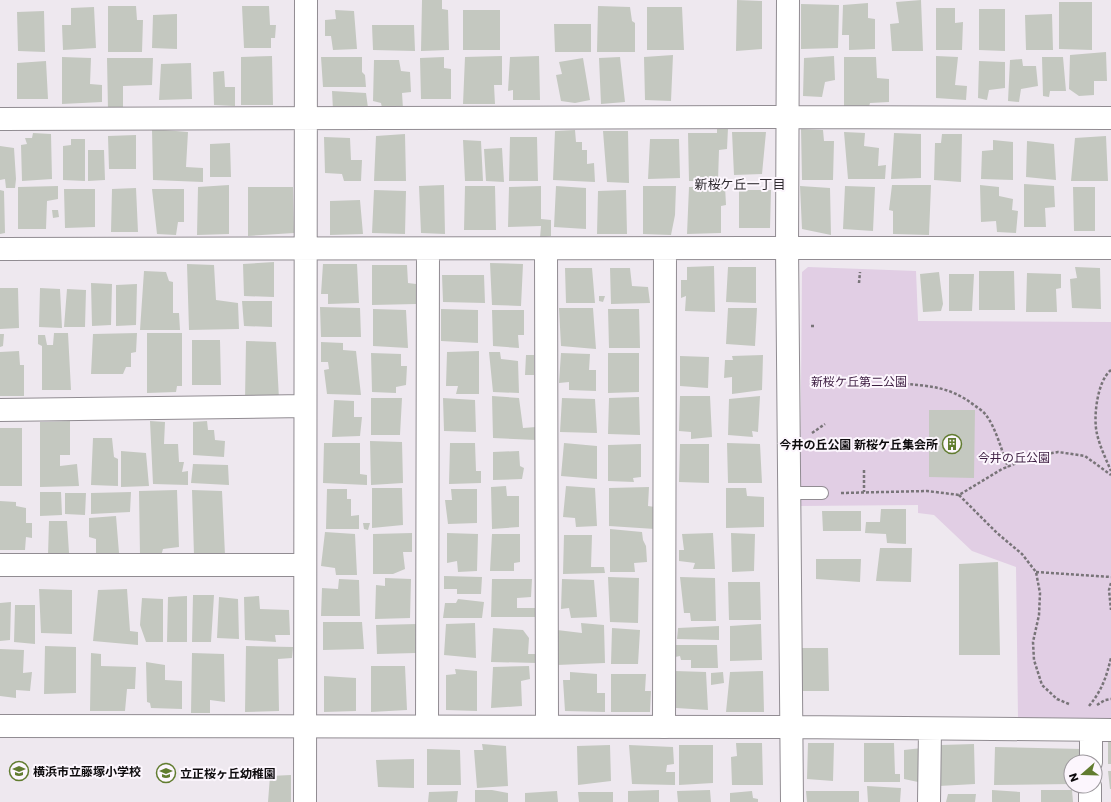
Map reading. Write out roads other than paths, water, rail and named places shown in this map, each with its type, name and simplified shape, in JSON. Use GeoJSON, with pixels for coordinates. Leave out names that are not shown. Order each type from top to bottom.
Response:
{"type":"FeatureCollection","features":[{"type":"Feature","properties":{"kind":"street"},"geometry":{"type":"LineString","coordinates":[[305,802],[306,0]]}},
{"type":"Feature","properties":{"kind":"street"},"geometry":{"type":"LineString","coordinates":[[788,0],[787,247],[792,802]]}},
{"type":"Feature","properties":{"kind":"street"},"geometry":{"type":"LineString","coordinates":[[0,119],[788,117],[1111,118]]}},
{"type":"Feature","properties":{"kind":"street"},"geometry":{"type":"LineString","coordinates":[[0,249],[666,249],[787,247],[1111,248]]}},
{"type":"Feature","properties":{"kind":"street"},"geometry":{"type":"LineString","coordinates":[[427,726],[428,249]]}},
{"type":"Feature","properties":{"kind":"street"},"geometry":{"type":"LineString","coordinates":[[546,249],[547,726]]}},
{"type":"Feature","properties":{"kind":"street"},"geometry":{"type":"LineString","coordinates":[[664,727],[666,249]]}},
{"type":"Feature","properties":{"kind":"street"},"geometry":{"type":"LineString","coordinates":[[0,410],[306,406]]}},
{"type":"Feature","properties":{"kind":"street"},"geometry":{"type":"LineString","coordinates":[[0,565],[305,565]]}},
{"type":"Feature","properties":{"kind":"street"},"geometry":{"type":"LineString","coordinates":[[0,726],[547,726],[1101,730],[1094,754]]}},
{"type":"Feature","properties":{"kind":"street"},"geometry":{"type":"LineString","coordinates":[[929,802],[930,729]]}},
{"type":"Feature","properties":{"kind":"lane"},"geometry":{"type":"LineString","coordinates":[[790,493],[822,493]]}},
{"type":"Feature","properties":{"kind":"place","name":"今井の丘公園 新桜ケ丘集会所"},"geometry":{"type":"Point","coordinates":[952,444]}},
{"type":"Feature","properties":{"kind":"place","name":"横浜市立藤塚小学校"},"geometry":{"type":"Point","coordinates":[19,771]}},
{"type":"Feature","properties":{"kind":"place","name":"立正桜ヶ丘幼稚園"},"geometry":{"type":"Point","coordinates":[166,773]}},
{"type":"Feature","properties":{"kind":"district","name":"新桜ケ丘一丁目"},"geometry":{"type":"Point","coordinates":[740,184]}},
{"type":"Feature","properties":{"kind":"park label","name":"新桜ケ丘第二公園"},"geometry":{"type":"Point","coordinates":[859,381]}},
{"type":"Feature","properties":{"kind":"park label","name":"今井の丘公園"},"geometry":{"type":"Point","coordinates":[1014,457]}}]}
